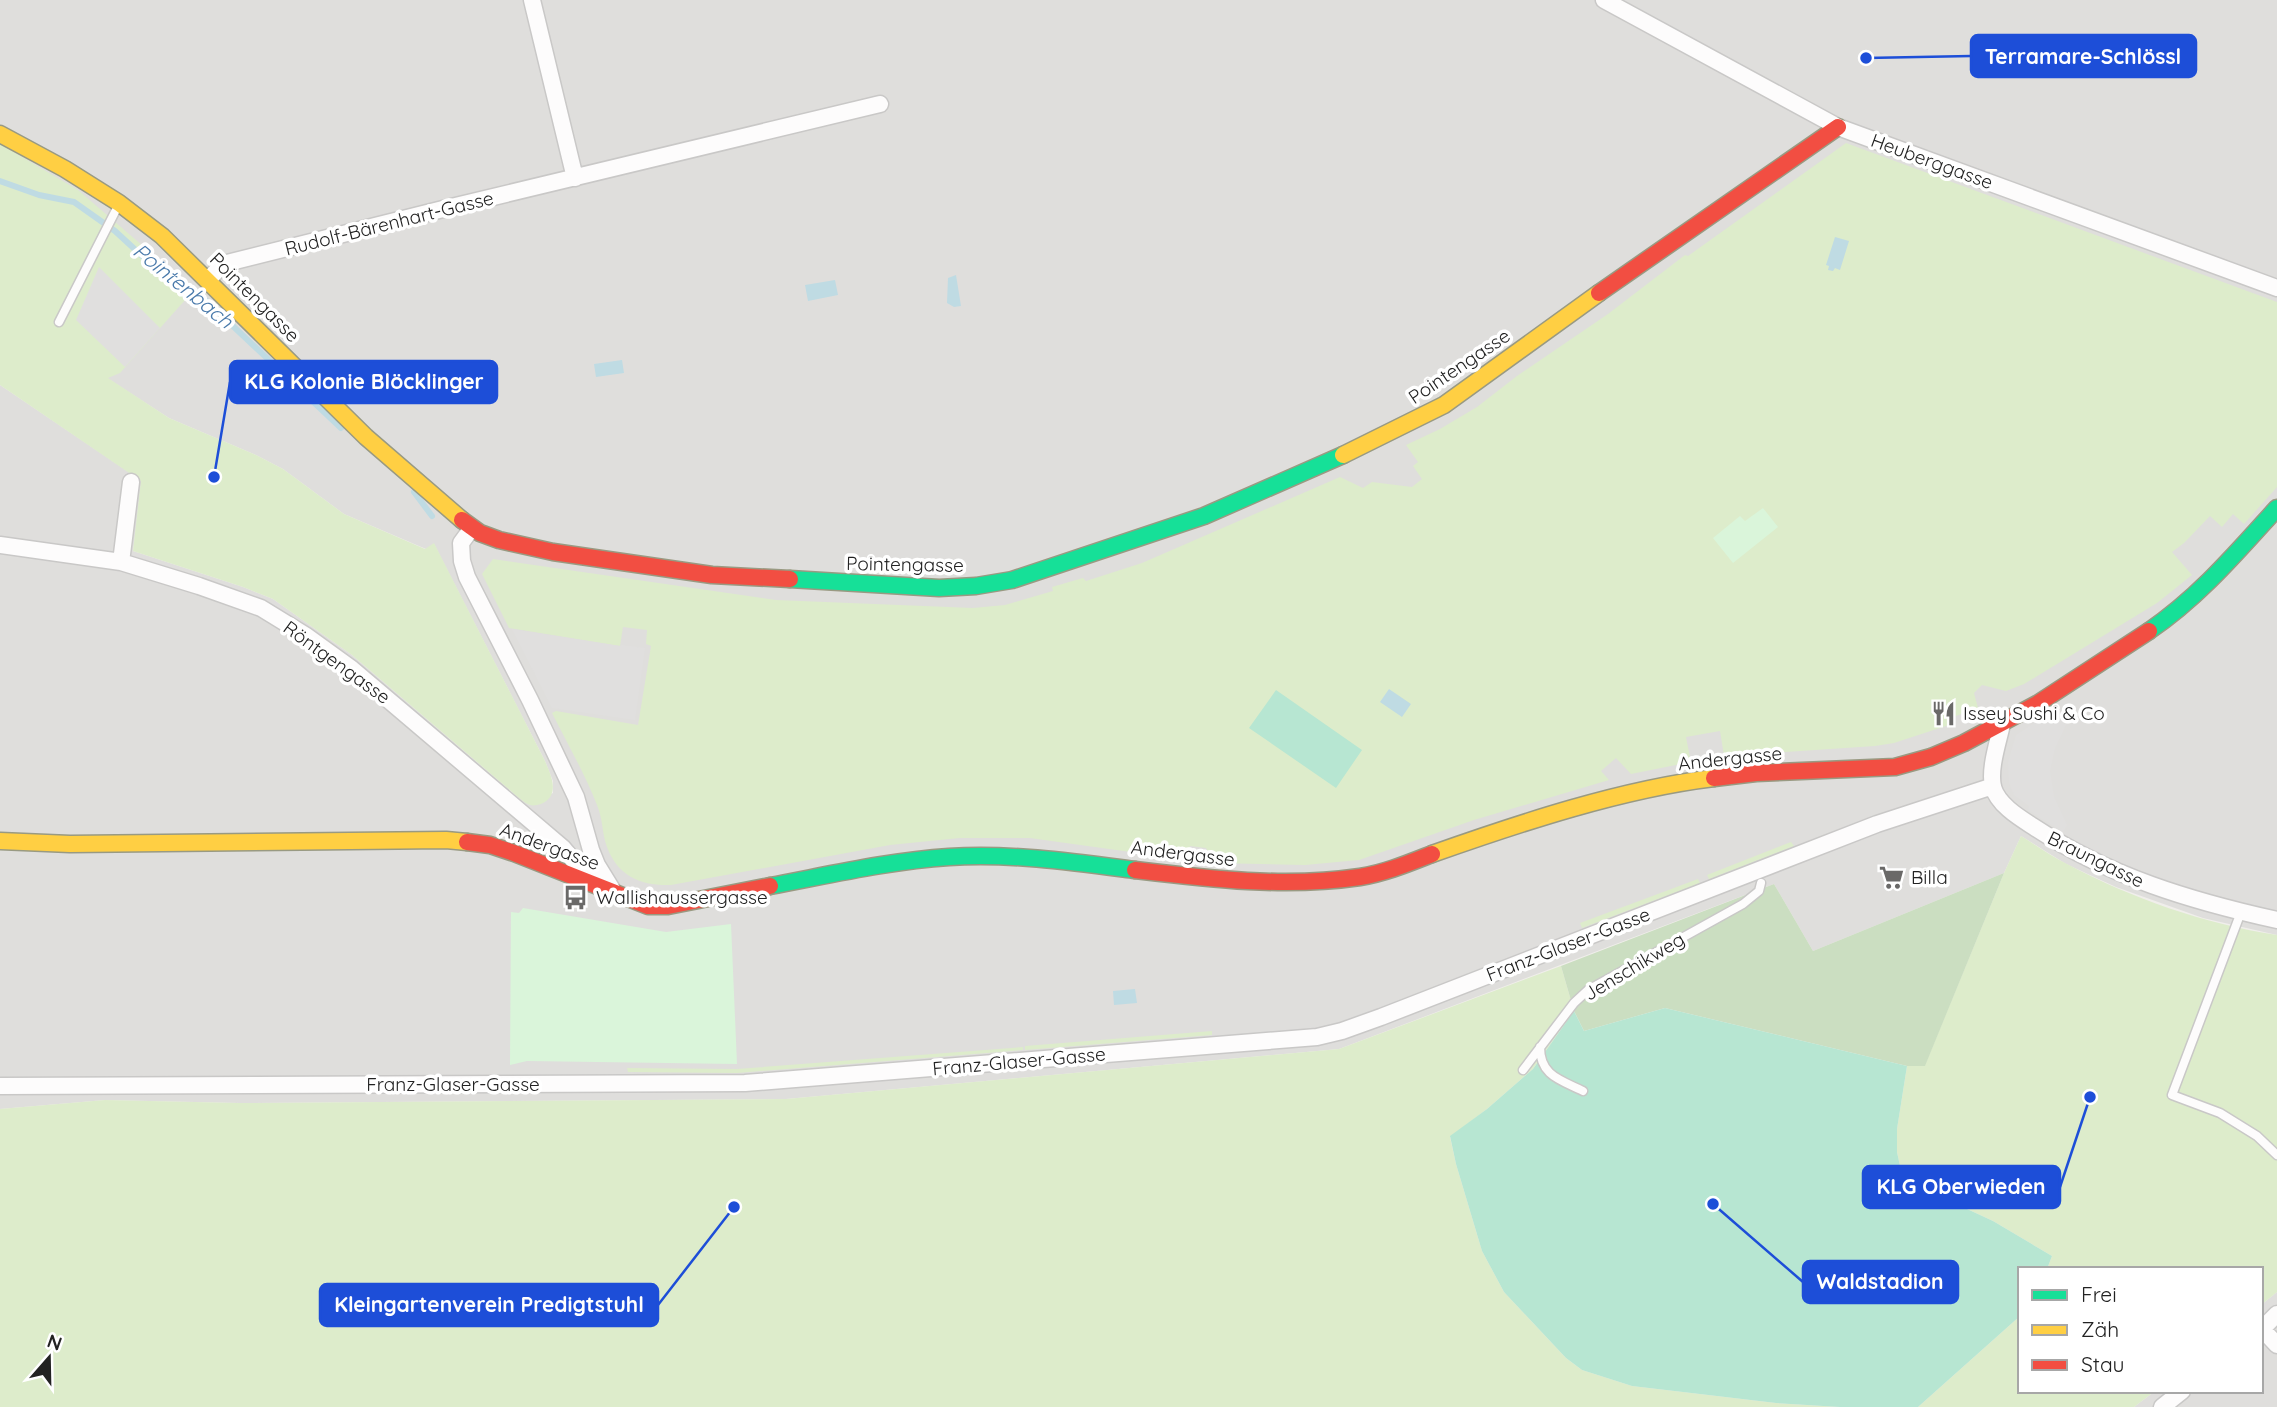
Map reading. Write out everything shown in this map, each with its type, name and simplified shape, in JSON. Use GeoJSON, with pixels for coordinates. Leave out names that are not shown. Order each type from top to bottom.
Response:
{"type":"FeatureCollection","features":[{"type":"Feature","properties":{"kind":"street"},"geometry":{"type":"LineString","coordinates":[[532,0],[575,178]]}},
{"type":"Feature","properties":{"kind":"street","name":"Heuberggasse"},"geometry":{"type":"LineString","coordinates":[[1604,0],[1838,127],[2277,288]]}},
{"type":"Feature","properties":{"kind":"street","name":"Rudolf-Bärenhart-Gasse"},"geometry":{"type":"LineString","coordinates":[[208,280],[223,264],[880,104]]}},
{"type":"Feature","properties":{"kind":"street","name":"Pointengasse"},"geometry":{"type":"LineString","coordinates":[[0,134],[65,169],[162,236],[366,437],[472,528],[499,540],[552,552],[712,575],[939,588],[1012,580],[1191,520],[1254,496],[1425,416],[1838,127]]}},
{"type":"Feature","properties":{"kind":"street"},"geometry":{"type":"LineString","coordinates":[[121,562],[131,482]]}},
{"type":"Feature","properties":{"kind":"street","name":"Andergasse"},"geometry":{"type":"LineString","coordinates":[[0,842],[470,842],[514,853],[648,906],[668,906],[871,867],[950,857],[1069,860],[1188,876],[1271,883],[1361,877],[1550,816],[1642,791],[1698,780],[1756,773],[1895,767],[1956,747],[2064,688],[2171,616],[2211,581],[2277,508]]}},
{"type":"Feature","properties":{"kind":"street"},"geometry":{"type":"LineString","coordinates":[[472,528],[461,543],[462,561],[467,577],[564,772],[582,812],[597,865],[614,893]]}},
{"type":"Feature","properties":{"kind":"street","name":"Röntgengasse"},"geometry":{"type":"LineString","coordinates":[[0,545],[121,562],[261,608],[352,668],[563,848],[587,877],[614,893]]}},
{"type":"Feature","properties":{"kind":"street"},"geometry":{"type":"LineString","coordinates":[[1993,786],[1993,767],[2002,724]]}},
{"type":"Feature","properties":{"kind":"street","name":"Braungasse"},"geometry":{"type":"LineString","coordinates":[[1993,786],[2002,802],[2018,816],[2055,841],[2097,863],[2208,905],[2277,920]]}},
{"type":"Feature","properties":{"kind":"street","name":"Franz-Glaser-Gasse"},"geometry":{"type":"LineString","coordinates":[[0,1086],[744,1083],[1317,1037],[1381,1017],[1877,824],[1993,786]]}},
{"type":"Feature","properties":{"kind":"street"},"geometry":{"type":"LineString","coordinates":[[2263,1328],[2277,1314]]}},
{"type":"Feature","properties":{"kind":"street"},"geometry":{"type":"LineString","coordinates":[[2263,1330],[2277,1345]]}},
{"type":"Feature","properties":{"kind":"street"},"geometry":{"type":"LineString","coordinates":[[2162,1407],[2180,1393]]}},
{"type":"Feature","properties":{"kind":"lane"},"geometry":{"type":"LineString","coordinates":[[59,322],[119,204]]}},
{"type":"Feature","properties":{"kind":"lane","name":"Jenschikweg"},"geometry":{"type":"LineString","coordinates":[[1524,1070],[1574,1003],[1588,990],[1743,904],[1759,891],[1761,883]]}},
{"type":"Feature","properties":{"kind":"lane"},"geometry":{"type":"LineString","coordinates":[[2241,912],[2172,1095],[2220,1112],[2257,1136],[2277,1155]]}},
{"type":"Feature","properties":{"kind":"lane"},"geometry":{"type":"LineString","coordinates":[[1540,1047],[1540,1061],[1546,1069],[1583,1091]]}},
{"type":"Feature","properties":{"kind":"shaded area"},"geometry":{"type":"Polygon","coordinates":[[[0,0],[2277,0],[2277,935],[2203,918],[2116,887],[2066,864],[2021,836],[2004,873],[1813,951],[1774,884],[1339,1049],[786,1099],[239,1103],[105,1100],[0,1109],[0,385],[142,481],[133,551],[273,599],[352,655],[530,805],[553,793],[553,781],[434,544],[426,549],[344,514],[283,469],[169,418],[107,378],[0,144],[0,0]]]}},
{"type":"Feature","properties":{"kind":"shaded area"},"geometry":{"type":"Polygon","coordinates":[[[99,267],[160,328],[125,367],[76,320],[99,267]]]}},
{"type":"Feature","properties":{"kind":"shaded area"},"geometry":{"type":"Polygon","coordinates":[[[512,629],[645,648],[635,720],[552,708],[512,629]]]}},
{"type":"Feature","properties":{"kind":"shaded area"},"geometry":{"type":"Polygon","coordinates":[[[2068,707],[2062,718],[2068,721],[2055,748],[2050,771],[2054,797],[2067,825],[2063,832],[2028,810],[2029,806],[2014,795],[2009,783],[2008,762],[2016,735],[2034,723],[2033,719],[2050,711],[2054,717],[2068,707]]]}},
{"type":"Feature","properties":{"kind":"shaded area"},"geometry":{"type":"Polygon","coordinates":[[[2277,1292],[2277,1407],[2134,1407],[2152,1393],[2263,1393],[2263,1303],[2277,1292]]]}},
{"type":"Feature","properties":{"kind":"green space"},"geometry":{"type":"Polygon","coordinates":[[[1846,143],[2277,302],[2277,487],[2244,524],[2233,514],[2222,527],[2210,516],[2172,552],[2192,575],[2157,603],[2024,684],[2006,691],[1982,685],[1974,693],[1978,708],[1953,717],[1955,723],[1894,743],[1724,756],[1720,731],[1686,737],[1691,762],[1631,774],[1616,758],[1601,771],[1609,780],[1474,820],[1359,860],[1305,865],[1214,863],[1206,848],[1190,846],[1188,860],[1030,838],[960,838],[890,845],[671,885],[650,884],[632,878],[612,857],[605,842],[599,810],[592,793],[552,713],[556,711],[638,725],[651,646],[646,644],[647,630],[623,627],[620,646],[509,628],[482,574],[493,559],[776,600],[973,608],[1005,605],[1053,591],[1052,587],[1083,578],[1086,581],[1142,563],[1340,477],[1363,488],[1372,482],[1412,487],[1422,479],[1413,466],[1418,462],[1406,445],[1477,407],[1517,376],[1608,314],[1685,255],[1688,256],[1846,143]]]}},
{"type":"Feature","properties":{"kind":"green space"},"geometry":{"type":"Polygon","coordinates":[[[0,144],[78,190],[194,290],[120,373],[108,378],[169,418],[283,469],[344,514],[425,549],[434,543],[550,772],[553,790],[547,800],[534,805],[523,801],[352,655],[273,599],[133,551],[141,481],[0,385],[0,144]]]}},
{"type":"Feature","properties":{"kind":"green space"},"geometry":{"type":"Polygon","coordinates":[[[1763,508],[1778,527],[1733,563],[1713,538],[1740,516],[1745,521],[1763,508]]]}},
{"type":"Feature","properties":{"kind":"green space"},"geometry":{"type":"Polygon","coordinates":[[[1276,690],[1362,750],[1336,788],[1249,728],[1276,690]]]}},
{"type":"Feature","properties":{"kind":"green space"},"geometry":{"type":"Polygon","coordinates":[[[2021,836],[2067,864],[2143,899],[2196,917],[2277,935],[2277,1292],[2263,1303],[2263,1267],[2048,1267],[2052,1256],[1993,1221],[1911,1183],[1900,1166],[1897,1129],[1907,1066],[1925,1065],[2021,836]]]}},
{"type":"Feature","properties":{"kind":"green space"},"geometry":{"type":"Polygon","coordinates":[[[1791,842],[1794,846],[1709,879],[1707,875],[1791,842]]]}},
{"type":"Feature","properties":{"kind":"green space"},"geometry":{"type":"Polygon","coordinates":[[[2004,873],[1925,1066],[1907,1066],[1665,1008],[1584,1031],[1574,1011],[1561,966],[1774,884],[1813,951],[2004,873]]]}},
{"type":"Feature","properties":{"kind":"green space"},"geometry":{"type":"Polygon","coordinates":[[[1698,879],[1700,883],[1582,928],[1580,923],[1698,879]]]}},
{"type":"Feature","properties":{"kind":"green space"},"geometry":{"type":"Polygon","coordinates":[[[523,908],[666,932],[731,924],[737,1064],[527,1061],[510,1065],[511,912],[519,913],[523,908]]]}},
{"type":"Feature","properties":{"kind":"green space"},"geometry":{"type":"Polygon","coordinates":[[[1561,966],[1574,1011],[1533,1069],[1450,1137],[1482,1251],[1504,1292],[1566,1358],[1582,1370],[1632,1386],[1776,1403],[1840,1407],[0,1407],[0,1109],[105,1100],[239,1103],[786,1099],[1339,1049],[1561,966]]]}},
{"type":"Feature","properties":{"kind":"green space"},"geometry":{"type":"Polygon","coordinates":[[[1665,1008],[1907,1066],[1897,1129],[1897,1152],[1900,1166],[1911,1183],[1993,1221],[2052,1256],[2048,1267],[2018,1267],[2018,1318],[1918,1407],[1840,1407],[1776,1403],[1632,1386],[1582,1370],[1566,1358],[1504,1292],[1482,1251],[1450,1136],[1487,1109],[1533,1069],[1574,1011],[1584,1031],[1665,1008]]]}},
{"type":"Feature","properties":{"kind":"green space"},"geometry":{"type":"Polygon","coordinates":[[[1212,1031],[1212,1035],[1025,1050],[1025,1046],[1212,1031]]]}},
{"type":"Feature","properties":{"kind":"green space"},"geometry":{"type":"Polygon","coordinates":[[[1023,1047],[1023,1050],[737,1073],[628,1072],[627,1068],[737,1069],[1023,1047]]]}},
{"type":"Feature","properties":{"kind":"green space"},"geometry":{"type":"Polygon","coordinates":[[[2018,1318],[2018,1393],[2152,1393],[2134,1407],[1918,1407],[2018,1318]]]}},
{"type":"Feature","properties":{"kind":"water"},"geometry":{"type":"Polygon","coordinates":[[[1835,237],[1849,241],[1840,270],[1835,268],[1833,271],[1828,270],[1829,266],[1826,265],[1835,237]]]}},
{"type":"Feature","properties":{"kind":"water"},"geometry":{"type":"Polygon","coordinates":[[[956,275],[961,306],[954,307],[947,303],[948,278],[956,275]]]}},
{"type":"Feature","properties":{"kind":"water"},"geometry":{"type":"Polygon","coordinates":[[[835,280],[838,295],[808,301],[805,285],[835,280]]]}},
{"type":"Feature","properties":{"kind":"water"},"geometry":{"type":"Polygon","coordinates":[[[622,360],[624,373],[596,377],[594,364],[622,360]]]}},
{"type":"Feature","properties":{"kind":"water"},"geometry":{"type":"Polygon","coordinates":[[[1389,689],[1411,704],[1402,717],[1380,702],[1389,689]]]}},
{"type":"Feature","properties":{"kind":"water"},"geometry":{"type":"Polygon","coordinates":[[[1135,989],[1137,1003],[1114,1005],[1113,991],[1135,989]]]}},
{"type":"Feature","properties":{"kind":"waterway","name":"Pointenbach"},"geometry":{"type":"LineString","coordinates":[[0,181],[39,195],[74,202],[115,231],[166,278],[199,294],[341,428]]}},
{"type":"Feature","properties":{"kind":"waterway","name":"Pointenbach"},"geometry":{"type":"LineString","coordinates":[[414,492],[432,516]]}},
{"type":"Feature","properties":{"kind":"traffic: fast"},"geometry":{"type":"LineString","coordinates":[[790,579],[939,588],[1012,580],[1204,516],[1343,455]]}},
{"type":"Feature","properties":{"kind":"traffic: fast"},"geometry":{"type":"LineString","coordinates":[[2149,631],[2201,589],[2277,508]]}},
{"type":"Feature","properties":{"kind":"traffic: fast"},"geometry":{"type":"LineString","coordinates":[[770,886],[882,865],[949,857],[1019,857],[1135,870]]}},
{"type":"Feature","properties":{"kind":"traffic: slow"},"geometry":{"type":"LineString","coordinates":[[0,134],[65,169],[119,203],[162,236],[366,437],[462,520]]}},
{"type":"Feature","properties":{"kind":"traffic: slow"},"geometry":{"type":"LineString","coordinates":[[1343,455],[1444,405],[1599,293]]}},
{"type":"Feature","properties":{"kind":"traffic: slow"},"geometry":{"type":"LineString","coordinates":[[1432,854],[1536,819],[1608,799],[1714,778]]}},
{"type":"Feature","properties":{"kind":"traffic: slow"},"geometry":{"type":"LineString","coordinates":[[0,841],[70,844],[446,840],[467,842]]}},
{"type":"Feature","properties":{"kind":"traffic: jam"},"geometry":{"type":"LineString","coordinates":[[1599,293],[1838,127]]}},
{"type":"Feature","properties":{"kind":"traffic: jam"},"geometry":{"type":"LineString","coordinates":[[462,520],[480,533],[499,540],[553,552],[712,575],[790,579]]}},
{"type":"Feature","properties":{"kind":"traffic: jam"},"geometry":{"type":"LineString","coordinates":[[1714,778],[1756,773],[1895,767],[1931,757],[1964,743],[2037,704],[2149,631]]}},
{"type":"Feature","properties":{"kind":"traffic: jam"},"geometry":{"type":"LineString","coordinates":[[467,842],[490,845],[514,853],[648,906],[668,906],[770,886]]}},
{"type":"Feature","properties":{"kind":"traffic: jam"},"geometry":{"type":"LineString","coordinates":[[1135,870],[1219,879],[1304,882],[1369,875],[1432,854]]}},
{"type":"Feature","properties":{"kind":"place","name":"Terramare-Schlössl"},"geometry":{"type":"Point","coordinates":[1866,58]}},
{"type":"Feature","properties":{"kind":"place","name":"KLG Kolonie Blöcklinger"},"geometry":{"type":"Point","coordinates":[214,477]}},
{"type":"Feature","properties":{"kind":"place","name":"Issey Sushi & Co"},"geometry":{"type":"Point","coordinates":[1943,713]}},
{"type":"Feature","properties":{"kind":"place","name":"Billa"},"geometry":{"type":"Point","coordinates":[1891,877]}},
{"type":"Feature","properties":{"kind":"place","name":"Wallishaussergasse"},"geometry":{"type":"Point","coordinates":[576,897]}},
{"type":"Feature","properties":{"kind":"place","name":"KLG Oberwieden"},"geometry":{"type":"Point","coordinates":[2090,1097]}},
{"type":"Feature","properties":{"kind":"place","name":"Waldstadion"},"geometry":{"type":"Point","coordinates":[1713,1204]}},
{"type":"Feature","properties":{"kind":"place","name":"Kleingartenverein Predigtstuhl"},"geometry":{"type":"Point","coordinates":[734,1207]}}]}
